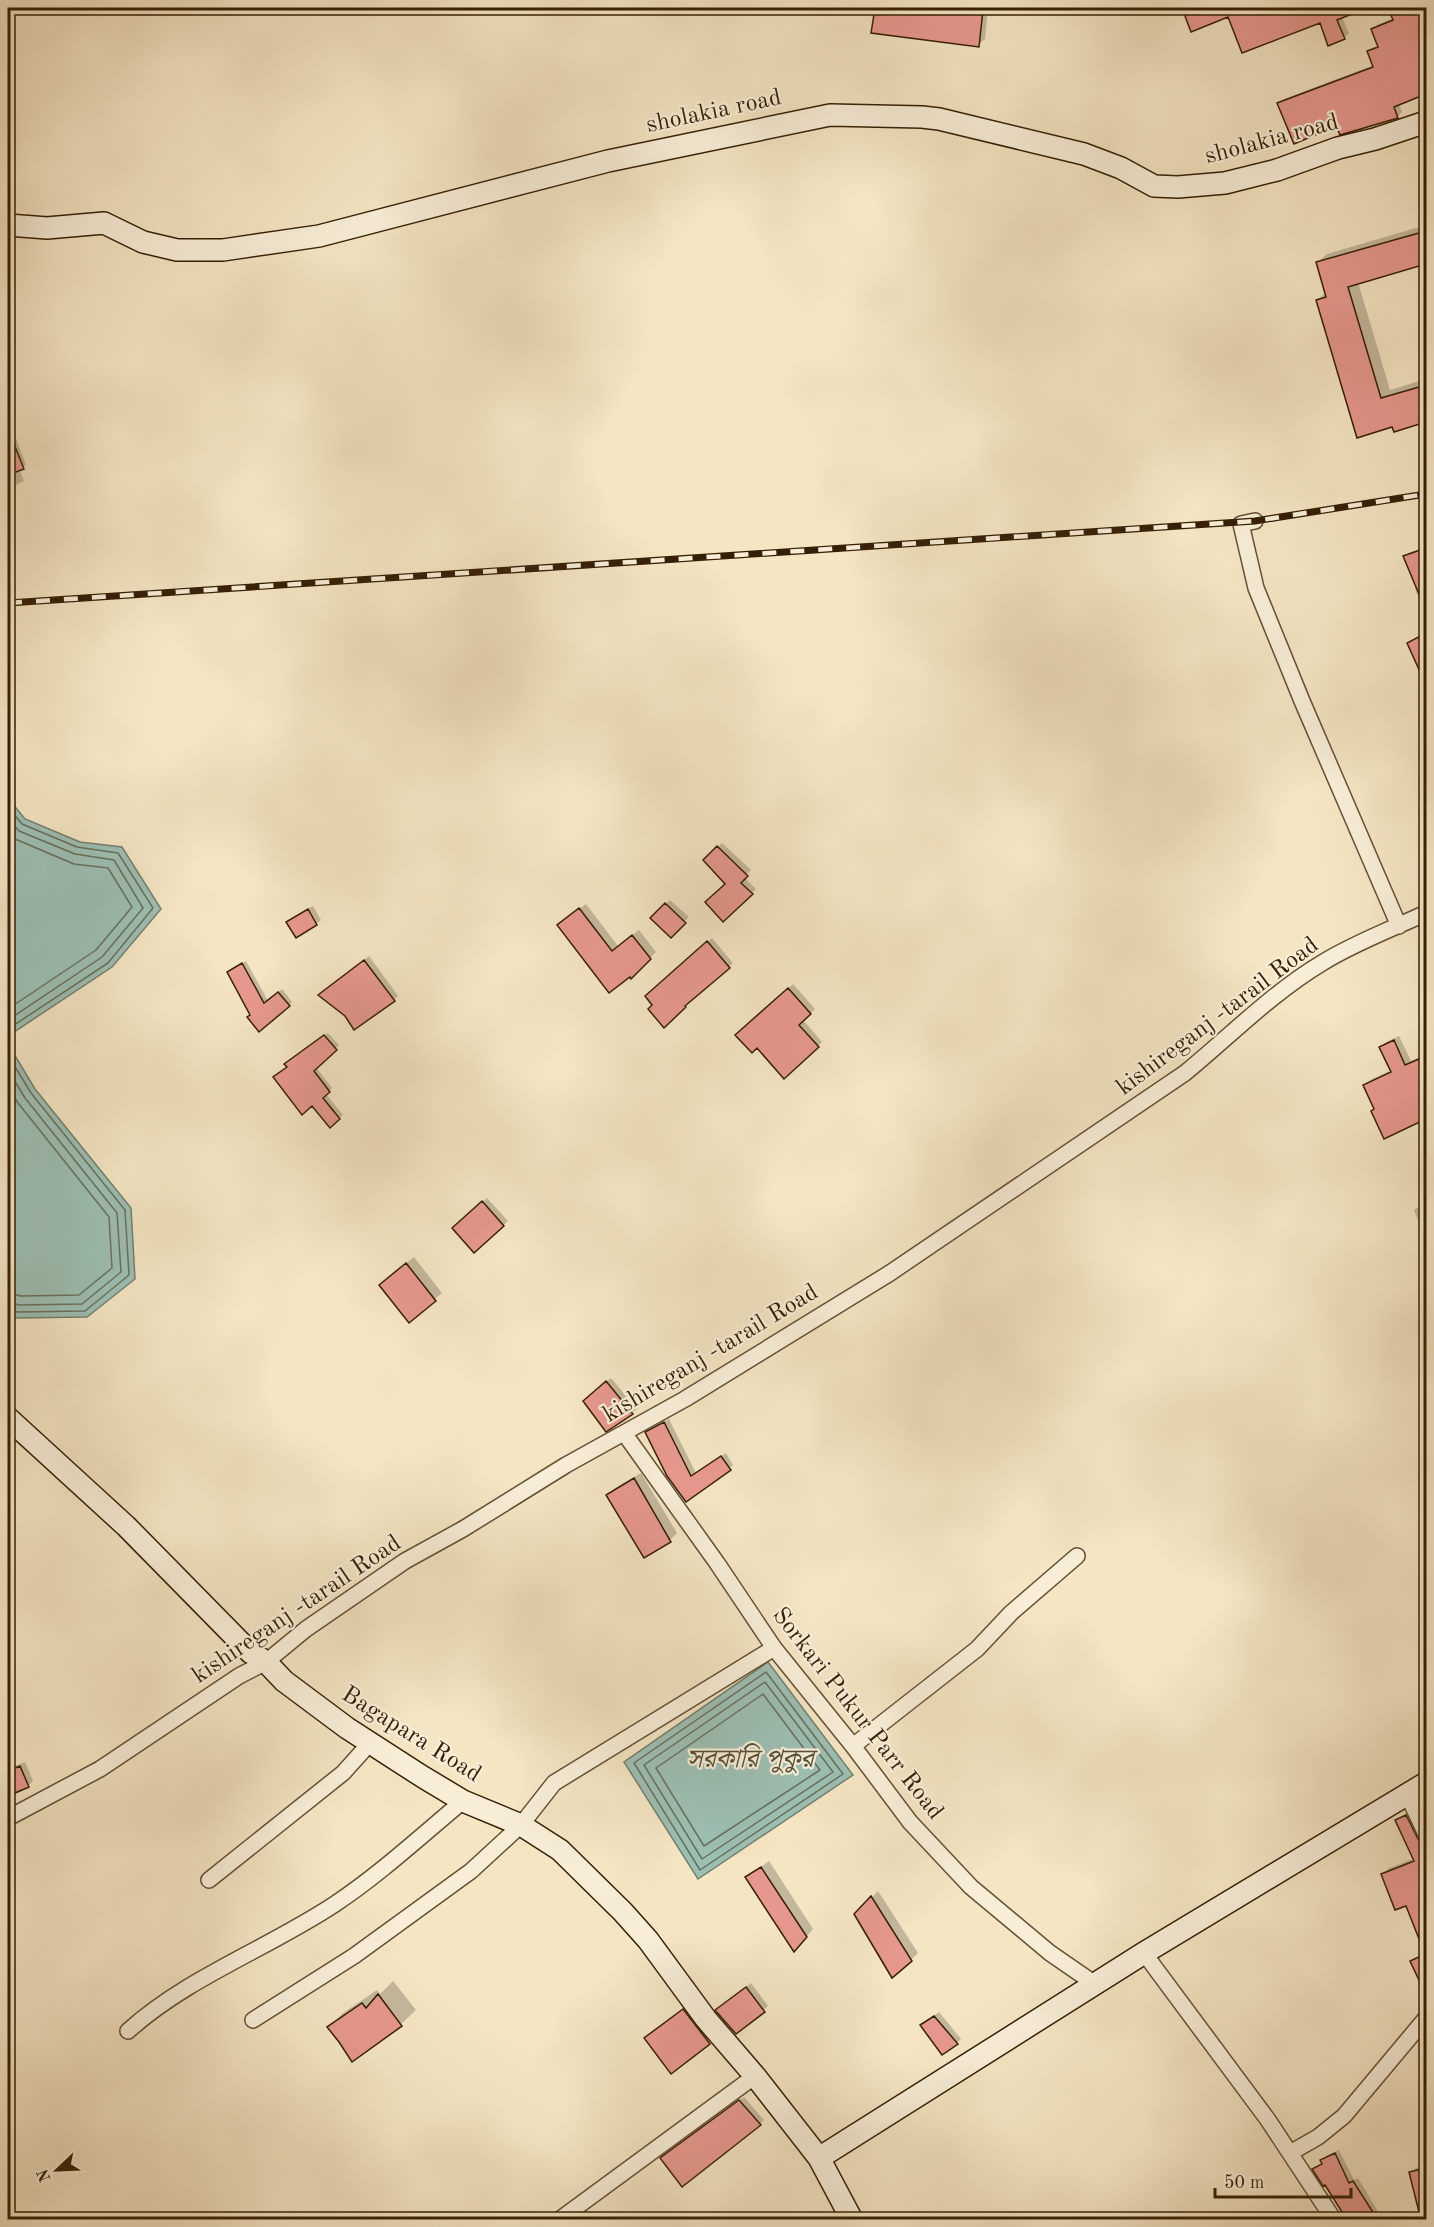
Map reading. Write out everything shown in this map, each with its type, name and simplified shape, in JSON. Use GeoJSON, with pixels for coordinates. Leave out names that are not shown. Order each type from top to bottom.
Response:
{"type":"FeatureCollection","features":[{"type":"Feature","properties":{"kind":"street","name":"sholakia road"},"geometry":{"type":"LineString","coordinates":[[8,225],[47,228],[104,223],[143,242],[177,250],[223,250],[319,236],[608,161],[830,115],[939,119],[1084,154],[1121,168],[1154,186],[1178,188],[1225,183],[1277,170],[1338,148],[1375,139],[1426,122]]}},
{"type":"Feature","properties":{"kind":"street"},"geometry":{"type":"LineString","coordinates":[[1255,522],[1241,524],[1256,588],[1399,926]]}},
{"type":"Feature","properties":{"kind":"street","name":"kishireganj -tarail Road"},"geometry":{"type":"LineString","coordinates":[[8,1818],[100,1769],[239,1676],[266,1662],[306,1629],[405,1561],[463,1529],[566,1465],[778,1344],[890,1273],[1166,1087],[1226,1040],[1255,1012],[1322,963],[1426,913]]}},
{"type":"Feature","properties":{"kind":"street","name":"Bagapara Road"},"geometry":{"type":"LineString","coordinates":[[8,1418],[126,1526],[250,1652],[266,1662],[284,1681],[370,1743],[463,1802],[521,1825],[560,1850],[648,1940],[706,2019],[755,2076],[819,2158],[852,2220]]}},
{"type":"Feature","properties":{"kind":"street","name":"Sorkari Pukur Parr Road"},"geometry":{"type":"LineString","coordinates":[[624,1433],[717,1563],[774,1648],[853,1746],[910,1822],[971,1887],[1050,1953],[1095,1984]]}},
{"type":"Feature","properties":{"kind":"street"},"geometry":{"type":"LineString","coordinates":[[853,1746],[977,1649],[1011,1613],[1077,1556]]}},
{"type":"Feature","properties":{"kind":"street"},"geometry":{"type":"LineString","coordinates":[[253,2020],[354,1956],[462,1878],[521,1825],[554,1783],[774,1648]]}},
{"type":"Feature","properties":{"kind":"street"},"geometry":{"type":"LineString","coordinates":[[209,1880],[344,1773],[370,1743]]}},
{"type":"Feature","properties":{"kind":"street"},"geometry":{"type":"LineString","coordinates":[[819,2158],[1144,1953],[1426,1783]]}},
{"type":"Feature","properties":{"kind":"street"},"geometry":{"type":"LineString","coordinates":[[1407,1794],[1426,1834]]}},
{"type":"Feature","properties":{"kind":"street"},"geometry":{"type":"LineString","coordinates":[[128,2031],[150,2011],[334,1904],[377,1873],[463,1802]]}},
{"type":"Feature","properties":{"kind":"street"},"geometry":{"type":"LineString","coordinates":[[1144,1953],[1219,2053],[1334,2220]]}},
{"type":"Feature","properties":{"kind":"street"},"geometry":{"type":"LineString","coordinates":[[1290,2153],[1318,2137],[1344,2116],[1426,2018]]}},
{"type":"Feature","properties":{"kind":"street"},"geometry":{"type":"LineString","coordinates":[[559,2220],[755,2076]]}},
{"type":"Feature","properties":{"kind":"water"},"geometry":{"type":"Polygon","coordinates":[[[8,798],[25,819],[80,842],[122,847],[161,909],[112,967],[8,1036],[8,798]]]}},
{"type":"Feature","properties":{"kind":"water"},"geometry":{"type":"Polygon","coordinates":[[[8,1044],[35,1089],[131,1208],[135,1279],[87,1317],[16,1318],[8,1315],[8,1044]]]}},
{"type":"Feature","properties":{"kind":"water","name":"সরকারি পুকুর"},"geometry":{"type":"Polygon","coordinates":[[[768,1662],[853,1775],[698,1879],[624,1762],[768,1662]]]}},
{"type":"Feature","properties":{"kind":"building"},"geometry":{"type":"Polygon","coordinates":[[[875,8],[983,10],[979,47],[871,33],[875,8]]]}},
{"type":"Feature","properties":{"kind":"building"},"geometry":{"type":"Polygon","coordinates":[[[1182,8],[1367,8],[1337,20],[1345,39],[1328,46],[1320,23],[1242,53],[1228,17],[1191,32],[1182,8]]]}},
{"type":"Feature","properties":{"kind":"building"},"geometry":{"type":"Polygon","coordinates":[[[1388,8],[1426,8],[1426,94],[1394,107],[1398,118],[1340,135],[1336,126],[1294,144],[1277,103],[1373,67],[1367,51],[1378,47],[1371,29],[1393,20],[1388,8]]]}},
{"type":"Feature","properties":{"kind":"building"},"geometry":{"type":"Polygon","coordinates":[[[1426,231],[1426,264],[1348,287],[1381,398],[1426,385],[1426,422],[1394,432],[1392,427],[1357,438],[1316,300],[1326,297],[1316,262],[1426,231]]]}},
{"type":"Feature","properties":{"kind":"building"},"geometry":{"type":"Polygon","coordinates":[[[8,429],[24,469],[8,475],[8,429]]]}},
{"type":"Feature","properties":{"kind":"building"},"geometry":{"type":"Polygon","coordinates":[[[1426,548],[1426,611],[1403,556],[1426,548]]]}},
{"type":"Feature","properties":{"kind":"building"},"geometry":{"type":"Polygon","coordinates":[[[1426,633],[1426,685],[1407,643],[1426,633]]]}},
{"type":"Feature","properties":{"kind":"building"},"geometry":{"type":"Polygon","coordinates":[[[717,846],[748,876],[741,883],[753,894],[723,922],[705,902],[725,884],[703,860],[717,846]]]}},
{"type":"Feature","properties":{"kind":"building"},"geometry":{"type":"Polygon","coordinates":[[[665,903],[686,923],[671,938],[650,918],[665,903]]]}},
{"type":"Feature","properties":{"kind":"building"},"geometry":{"type":"Polygon","coordinates":[[[579,908],[612,951],[632,935],[651,959],[631,979],[630,977],[609,993],[557,925],[579,908]]]}},
{"type":"Feature","properties":{"kind":"building"},"geometry":{"type":"Polygon","coordinates":[[[308,909],[317,925],[296,938],[286,922],[308,909]]]}},
{"type":"Feature","properties":{"kind":"building"},"geometry":{"type":"Polygon","coordinates":[[[707,941],[730,968],[685,1006],[664,1028],[648,1009],[652,1005],[645,996],[707,941]]]}},
{"type":"Feature","properties":{"kind":"building"},"geometry":{"type":"Polygon","coordinates":[[[364,960],[395,1001],[354,1030],[345,1016],[318,995],[364,960]]]}},
{"type":"Feature","properties":{"kind":"building"},"geometry":{"type":"Polygon","coordinates":[[[242,963],[264,1003],[278,992],[290,1006],[259,1032],[247,1017],[250,1015],[227,972],[242,963]]]}},
{"type":"Feature","properties":{"kind":"building"},"geometry":{"type":"Polygon","coordinates":[[[788,988],[811,1014],[799,1025],[819,1047],[784,1079],[757,1048],[752,1053],[735,1035],[788,988]]]}},
{"type":"Feature","properties":{"kind":"building"},"geometry":{"type":"Polygon","coordinates":[[[324,1035],[337,1050],[314,1071],[330,1092],[323,1098],[340,1119],[330,1128],[312,1106],[302,1115],[273,1077],[287,1067],[284,1064],[324,1035]]]}},
{"type":"Feature","properties":{"kind":"building"},"geometry":{"type":"Polygon","coordinates":[[[1394,1040],[1405,1065],[1426,1056],[1426,1119],[1384,1139],[1371,1111],[1374,1109],[1363,1085],[1391,1072],[1379,1047],[1394,1040]]]}},
{"type":"Feature","properties":{"kind":"building"},"geometry":{"type":"Polygon","coordinates":[[[482,1201],[504,1226],[474,1253],[452,1228],[482,1201]]]}},
{"type":"Feature","properties":{"kind":"building"},"geometry":{"type":"Polygon","coordinates":[[[406,1263],[436,1301],[409,1323],[379,1285],[406,1263]]]}},
{"type":"Feature","properties":{"kind":"building"},"geometry":{"type":"Polygon","coordinates":[[[606,1381],[633,1414],[606,1432],[583,1401],[606,1381]]]}},
{"type":"Feature","properties":{"kind":"building"},"geometry":{"type":"Polygon","coordinates":[[[664,1422],[691,1476],[721,1456],[731,1470],[686,1502],[667,1476],[645,1432],[664,1422]]]}},
{"type":"Feature","properties":{"kind":"building"},"geometry":{"type":"Polygon","coordinates":[[[634,1478],[671,1542],[644,1558],[606,1495],[634,1478]]]}},
{"type":"Feature","properties":{"kind":"building"},"geometry":{"type":"Polygon","coordinates":[[[20,1766],[29,1787],[8,1796],[8,1771],[20,1766]]]}},
{"type":"Feature","properties":{"kind":"building"},"geometry":{"type":"Polygon","coordinates":[[[1406,1815],[1418,1839],[1426,1844],[1426,1995],[1410,1961],[1425,1954],[1406,1906],[1395,1910],[1381,1874],[1414,1861],[1395,1820],[1406,1815]]]}},
{"type":"Feature","properties":{"kind":"building"},"geometry":{"type":"Polygon","coordinates":[[[761,1867],[807,1937],[794,1952],[745,1877],[761,1867]]]}},
{"type":"Feature","properties":{"kind":"building"},"geometry":{"type":"Polygon","coordinates":[[[871,1896],[912,1961],[892,1978],[854,1914],[871,1896]]]}},
{"type":"Feature","properties":{"kind":"building"},"geometry":{"type":"Polygon","coordinates":[[[746,1987],[765,2012],[736,2034],[715,2010],[746,1987]]]}},
{"type":"Feature","properties":{"kind":"building"},"geometry":{"type":"Polygon","coordinates":[[[378,1994],[402,2026],[352,2062],[327,2027],[362,2003],[366,2008],[378,1994]]]}},
{"type":"Feature","properties":{"kind":"building"},"geometry":{"type":"Polygon","coordinates":[[[683,2009],[710,2044],[671,2074],[644,2038],[683,2009]]]}},
{"type":"Feature","properties":{"kind":"building"},"geometry":{"type":"Polygon","coordinates":[[[934,2016],[958,2044],[942,2055],[920,2025],[934,2016]]]}},
{"type":"Feature","properties":{"kind":"building"},"geometry":{"type":"Polygon","coordinates":[[[739,2100],[761,2125],[682,2187],[660,2158],[739,2100]]]}},
{"type":"Feature","properties":{"kind":"building"},"geometry":{"type":"Polygon","coordinates":[[[1335,2153],[1349,2183],[1353,2181],[1378,2220],[1347,2220],[1312,2169],[1322,2164],[1320,2160],[1335,2153]]]}},
{"type":"Feature","properties":{"kind":"building"},"geometry":{"type":"Polygon","coordinates":[[[1426,2168],[1426,2219],[1421,2220],[1409,2172],[1426,2168]]]}},
{"type":"Feature","properties":{"kind":"railway"},"geometry":{"type":"LineString","coordinates":[[8,603],[1255,521],[1426,494]]}}]}
